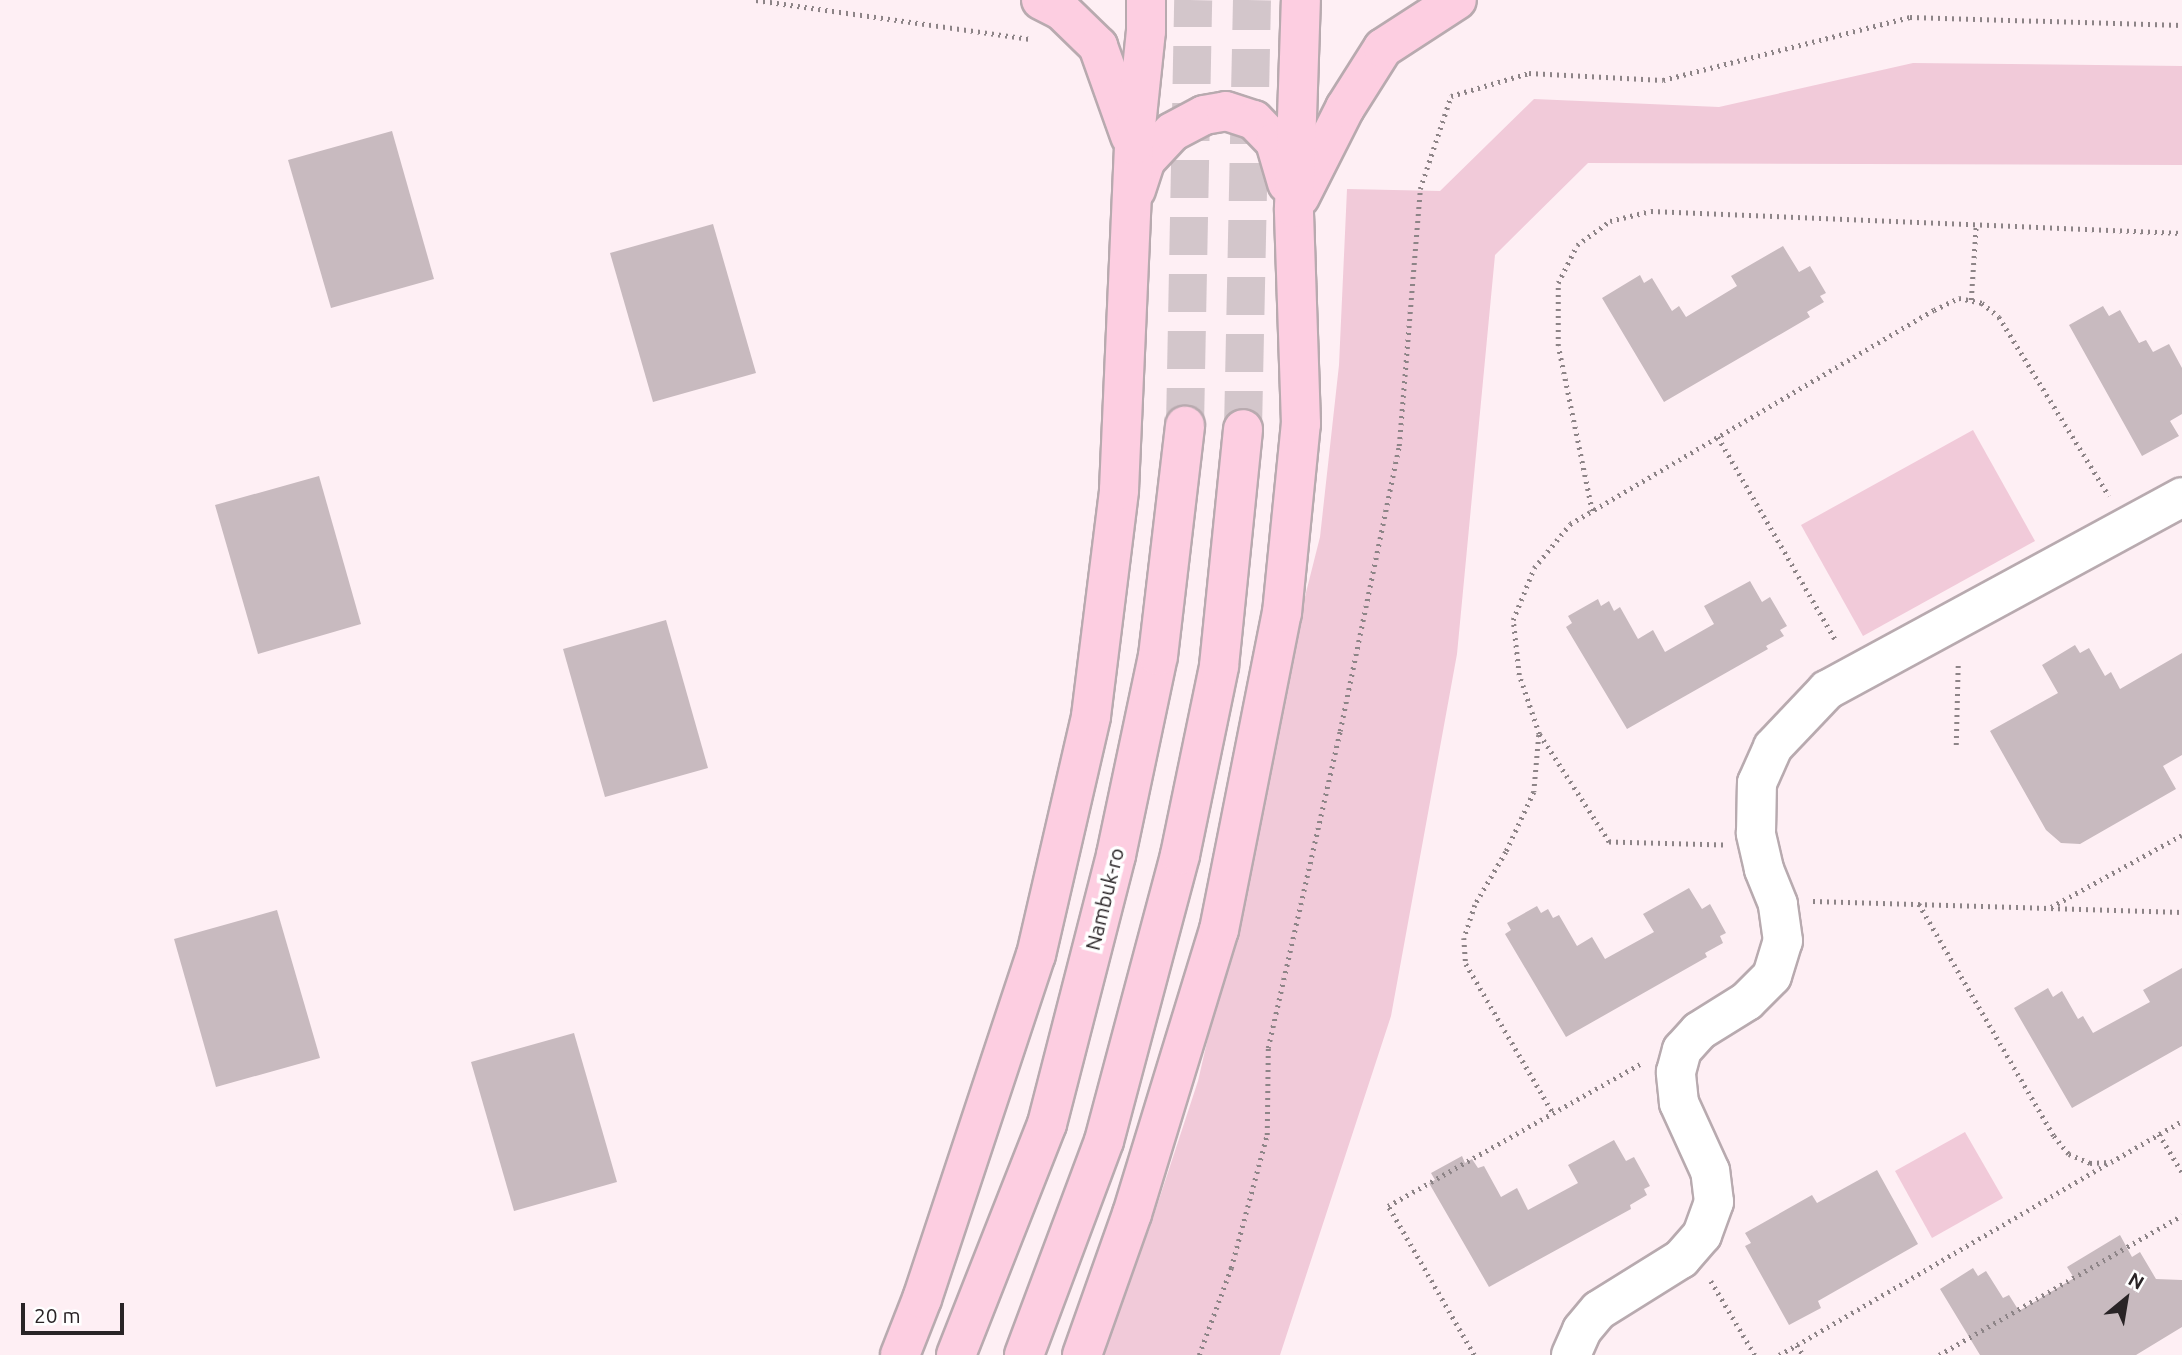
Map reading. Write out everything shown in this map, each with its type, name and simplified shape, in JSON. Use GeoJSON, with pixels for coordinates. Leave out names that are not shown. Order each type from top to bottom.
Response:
{"type":"FeatureCollection","features":[{"type":"Feature","properties":{"kind":"main road"},"geometry":{"type":"LineString","coordinates":[[1041,0],[1061,10],[1098,46],[1134,145]]}},
{"type":"Feature","properties":{"kind":"main road"},"geometry":{"type":"LineString","coordinates":[[900,1355],[922,1299],[1036,955],[1091,716],[1119,490],[1134,145],[1146,31],[1146,0]]}},
{"type":"Feature","properties":{"kind":"main road"},"geometry":{"type":"LineString","coordinates":[[1082,1355],[1132,1214],[1219,930],[1282,613],[1301,424],[1294,208],[1301,0]]}},
{"type":"Feature","properties":{"kind":"main road"},"geometry":{"type":"LineString","coordinates":[[1294,208],[1345,108],[1382,48],[1457,0]]}},
{"type":"Feature","properties":{"kind":"main road"},"geometry":{"type":"LineString","coordinates":[[1132,204],[1146,160],[1172,132],[1204,115],[1226,111],[1254,120],[1275,142],[1294,208]]}},
{"type":"Feature","properties":{"kind":"main road","name":"Nambuk-ro"},"geometry":{"type":"LineString","coordinates":[[956,1355],[1047,1124],[1116,855],[1158,656],[1185,426]]}},
{"type":"Feature","properties":{"kind":"main road"},"geometry":{"type":"LineString","coordinates":[[1024,1355],[1104,1141],[1180,855],[1219,666],[1243,429]]}},
{"type":"Feature","properties":{"kind":"street"},"geometry":{"type":"LineString","coordinates":[[1570,1355],[1582,1330],[1599,1310],[1681,1259],[1702,1235],[1714,1202],[1710,1171],[1679,1103],[1676,1072],[1682,1050],[1699,1031],[1746,1001],[1772,976],[1783,941],[1777,900],[1763,869],[1756,833],[1757,783],[1773,747],[1827,690],[2182,497]]}},
{"type":"Feature","properties":{"kind":"path"},"geometry":{"type":"LineString","coordinates":[[756,0],[1030,39]]}},
{"type":"Feature","properties":{"kind":"path"},"geometry":{"type":"LineString","coordinates":[[1199,1355],[1231,1268],[1267,1135],[1268,1048],[1340,731],[1399,446],[1420,189],[1451,96],[1529,73],[1663,79],[1910,17],[2182,25]]}},
{"type":"Feature","properties":{"kind":"path"},"geometry":{"type":"LineString","coordinates":[[1592,512],[1558,346],[1558,283],[1577,245],[1609,221],[1651,211],[2182,233]]}},
{"type":"Feature","properties":{"kind":"path"},"geometry":{"type":"LineString","coordinates":[[1971,301],[1976,225]]}},
{"type":"Feature","properties":{"kind":"path"},"geometry":{"type":"LineString","coordinates":[[1759,846],[1609,842],[1539,734],[1520,675],[1514,620],[1534,568],[1570,524],[1934,310],[1959,298],[1982,303],[1999,317],[2128,526]]}},
{"type":"Feature","properties":{"kind":"path"},"geometry":{"type":"LineString","coordinates":[[1717,438],[1856,675]]}},
{"type":"Feature","properties":{"kind":"path"},"geometry":{"type":"LineString","coordinates":[[1956,745],[1958,619]]}},
{"type":"Feature","properties":{"kind":"path"},"geometry":{"type":"LineString","coordinates":[[1539,734],[1534,792],[1506,852],[1475,905],[1464,938],[1466,964],[1553,1113]]}},
{"type":"Feature","properties":{"kind":"path"},"geometry":{"type":"LineString","coordinates":[[2048,908],[2182,835]]}},
{"type":"Feature","properties":{"kind":"path"},"geometry":{"type":"LineString","coordinates":[[1777,900],[2182,912]]}},
{"type":"Feature","properties":{"kind":"path"},"geometry":{"type":"LineString","coordinates":[[1919,904],[2054,1136],[2069,1154],[2090,1163],[2111,1161]]}},
{"type":"Feature","properties":{"kind":"path"},"geometry":{"type":"LineString","coordinates":[[1474,1355],[1388,1206],[1650,1058]]}},
{"type":"Feature","properties":{"kind":"path"},"geometry":{"type":"LineString","coordinates":[[1779,1355],[2182,1121]]}},
{"type":"Feature","properties":{"kind":"path"},"geometry":{"type":"LineString","coordinates":[[2159,1134],[2182,1172]]}},
{"type":"Feature","properties":{"kind":"path"},"geometry":{"type":"LineString","coordinates":[[1939,1355],[2182,1215]]}},
{"type":"Feature","properties":{"kind":"path"},"geometry":{"type":"LineString","coordinates":[[1692,1247],[1755,1355]]}},
{"type":"Feature","properties":{"kind":"path"},"geometry":{"type":"LineString","coordinates":[[1797,1345],[1803,1355]]}},
{"type":"Feature","properties":{"kind":"shaded area"},"geometry":{"type":"Polygon","coordinates":[[[1913,63],[2182,66],[2182,165],[1588,163],[1495,255],[1457,654],[1391,1016],[1280,1355],[1098,1355],[1149,1230],[1198,1081],[1276,743],[1289,660],[1320,537],[1339,365],[1347,189],[1440,191],[1534,99],[1719,107],[1913,63]]]}},
{"type":"Feature","properties":{"kind":"shaded area"},"geometry":{"type":"Polygon","coordinates":[[[1973,430],[2035,541],[1863,636],[1801,525],[1973,430]]]}},
{"type":"Feature","properties":{"kind":"shaded area"},"geometry":{"type":"Polygon","coordinates":[[[1965,1132],[2003,1198],[1932,1238],[1895,1171],[1965,1132]]]}},
{"type":"Feature","properties":{"kind":"building"},"geometry":{"type":"Polygon","coordinates":[[[392,131],[434,279],[331,308],[288,160],[392,131]]]}},
{"type":"Feature","properties":{"kind":"building"},"geometry":{"type":"Polygon","coordinates":[[[713,224],[756,373],[653,402],[610,253],[713,224]]]}},
{"type":"Feature","properties":{"kind":"building"},"geometry":{"type":"Polygon","coordinates":[[[1783,246],[1799,272],[1810,266],[1826,293],[1820,296],[1824,302],[1807,312],[1810,317],[1664,402],[1602,298],[1640,275],[1644,283],[1652,278],[1672,311],[1679,306],[1686,317],[1737,286],[1731,276],[1783,246]]]}},
{"type":"Feature","properties":{"kind":"building"},"geometry":{"type":"Polygon","coordinates":[[[2103,306],[2109,316],[2120,310],[2139,343],[2146,340],[2153,352],[2169,344],[2182,368],[2182,414],[2170,421],[2179,436],[2142,456],[2069,325],[2103,306]]]}},
{"type":"Feature","properties":{"kind":"building"},"geometry":{"type":"Polygon","coordinates":[[[319,476],[361,624],[258,654],[215,505],[319,476]]]}},
{"type":"Feature","properties":{"kind":"building"},"geometry":{"type":"Polygon","coordinates":[[[1750,581],[1762,602],[1770,597],[1787,626],[1780,630],[1784,636],[1766,646],[1768,649],[1627,729],[1566,627],[1572,623],[1568,616],[1598,599],[1601,606],[1609,601],[1614,611],[1620,607],[1638,639],[1653,630],[1665,652],[1714,624],[1704,606],[1750,581]]]}},
{"type":"Feature","properties":{"kind":"building"},"geometry":{"type":"Polygon","coordinates":[[[666,620],[708,768],[605,797],[563,649],[666,620]]]}},
{"type":"Feature","properties":{"kind":"building"},"geometry":{"type":"Polygon","coordinates":[[[2075,645],[2080,653],[2089,648],[2105,676],[2111,672],[2120,689],[2182,653],[2182,755],[2163,766],[2176,789],[2080,844],[2061,843],[2046,830],[1990,731],[2058,693],[2042,665],[2075,645]]]}},
{"type":"Feature","properties":{"kind":"building"},"geometry":{"type":"Polygon","coordinates":[[[1689,888],[1702,909],[1710,904],[1726,933],[1720,936],[1723,943],[1705,953],[1707,957],[1566,1037],[1505,934],[1511,930],[1507,923],[1537,906],[1541,913],[1548,909],[1553,918],[1559,915],[1577,946],[1592,937],[1605,959],[1654,932],[1643,914],[1689,888]]]}},
{"type":"Feature","properties":{"kind":"building"},"geometry":{"type":"Polygon","coordinates":[[[277,910],[320,1058],[216,1087],[174,939],[277,910]]]}},
{"type":"Feature","properties":{"kind":"building"},"geometry":{"type":"Polygon","coordinates":[[[2182,968],[2182,1046],[2072,1108],[2014,1008],[2048,988],[2053,997],[2062,991],[2078,1019],[2083,1016],[2093,1033],[2150,1002],[2143,990],[2182,968]]]}},
{"type":"Feature","properties":{"kind":"building"},"geometry":{"type":"Polygon","coordinates":[[[574,1033],[617,1182],[514,1211],[471,1062],[574,1033]]]}},
{"type":"Feature","properties":{"kind":"building"},"geometry":{"type":"Polygon","coordinates":[[[1614,1140],[1626,1161],[1634,1157],[1650,1186],[1644,1189],[1647,1195],[1630,1205],[1631,1209],[1489,1287],[1429,1183],[1435,1180],[1431,1173],[1462,1156],[1465,1163],[1472,1159],[1478,1168],[1484,1166],[1501,1197],[1517,1188],[1528,1210],[1578,1183],[1568,1165],[1614,1140]]]}},
{"type":"Feature","properties":{"kind":"building"},"geometry":{"type":"Polygon","coordinates":[[[1877,1170],[1918,1244],[1818,1301],[1821,1308],[1789,1325],[1745,1246],[1751,1243],[1745,1233],[1812,1195],[1817,1203],[1877,1170]]]}},
{"type":"Feature","properties":{"kind":"building"},"geometry":{"type":"Polygon","coordinates":[[[2120,1235],[2132,1257],[2140,1252],[2156,1279],[2182,1280],[2182,1327],[2136,1355],[1980,1355],[1940,1289],[1973,1268],[1978,1276],[1986,1271],[2003,1298],[2009,1295],[2019,1311],[2074,1278],[2067,1267],[2120,1235]]]}},
{"type":"Feature","properties":{"kind":"tunnel"},"geometry":{"type":"LineString","coordinates":[[1185,426],[1193,0]]}},
{"type":"Feature","properties":{"kind":"tunnel"},"geometry":{"type":"LineString","coordinates":[[1243,429],[1252,0]]}}]}
